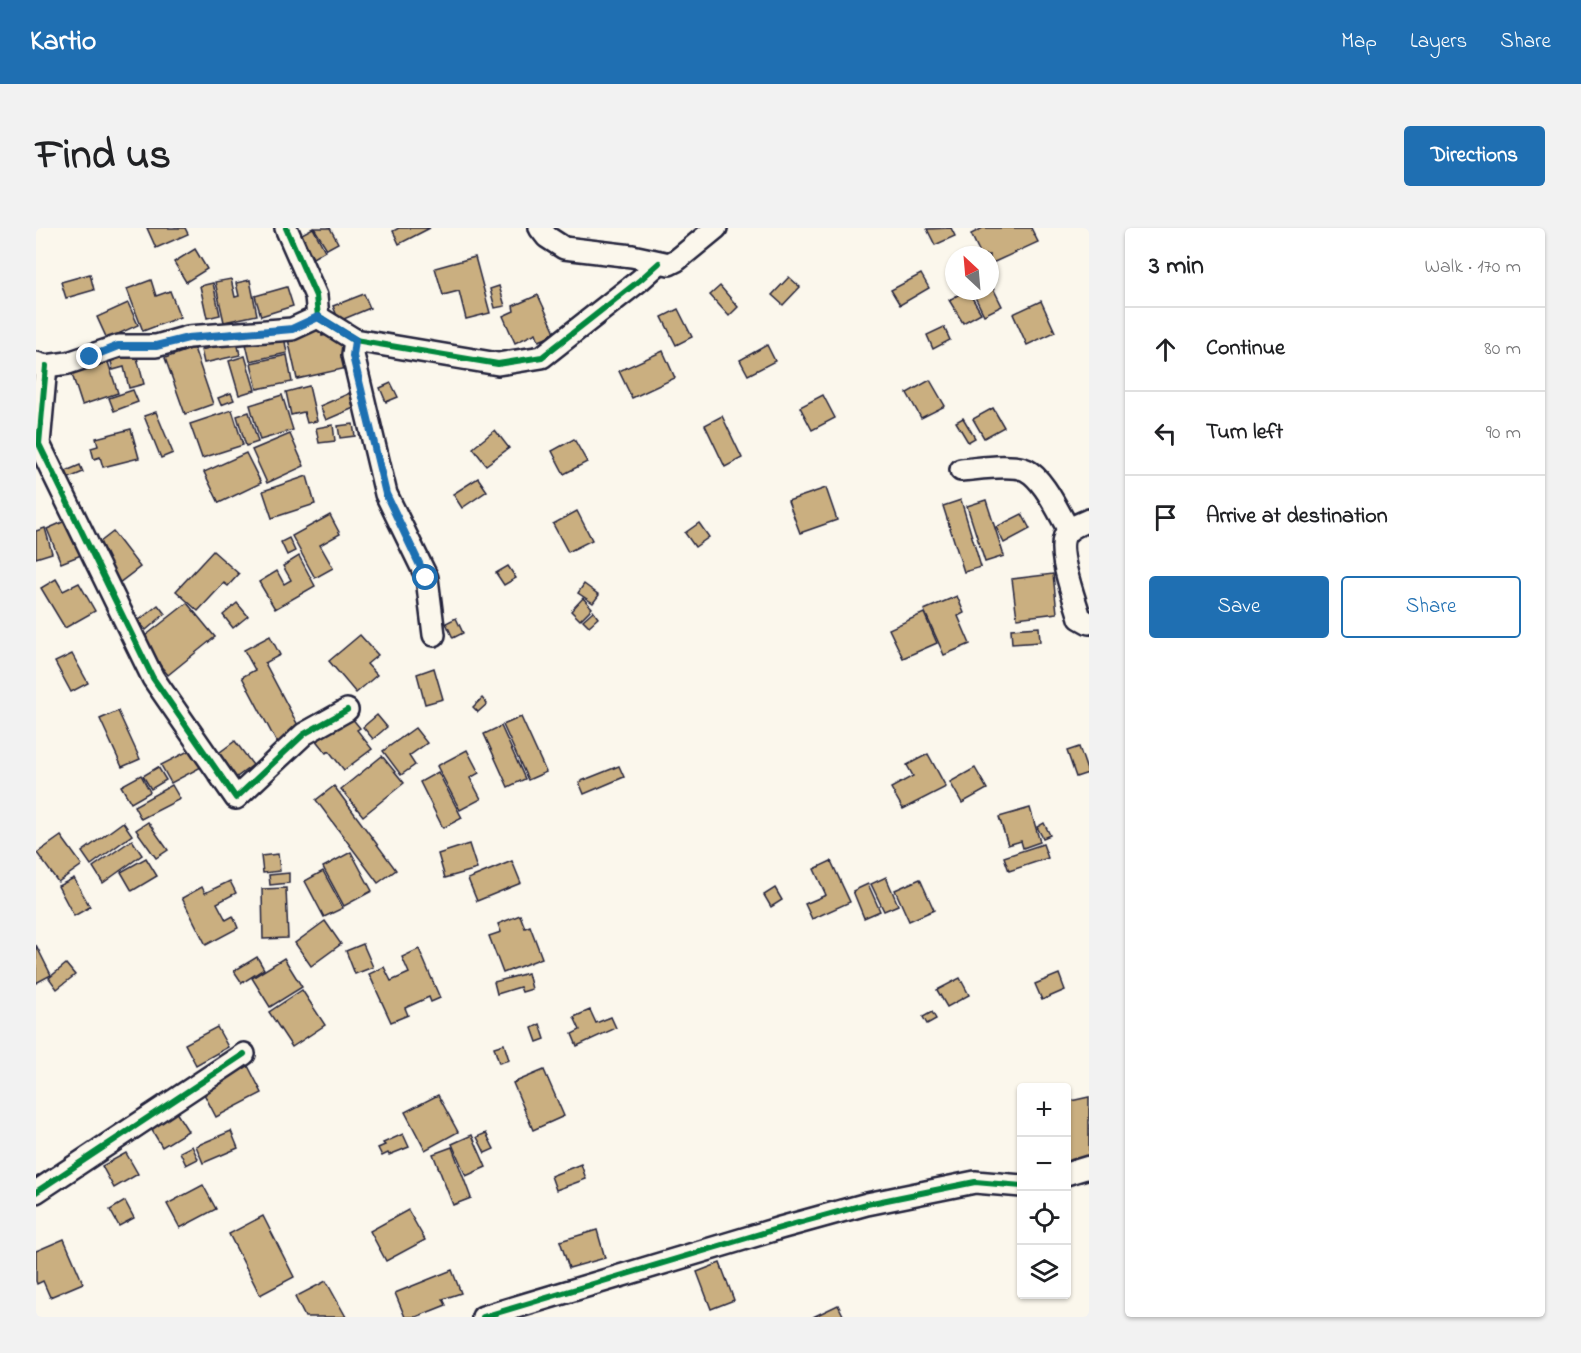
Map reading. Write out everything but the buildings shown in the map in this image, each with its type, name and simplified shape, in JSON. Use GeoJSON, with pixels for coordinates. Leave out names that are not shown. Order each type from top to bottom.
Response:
{"type":"FeatureCollection","features":[{"type":"Feature","properties":{"kind":"street"},"geometry":{"type":"LineString","coordinates":[[286,228],[316,296],[318,317]]}},
{"type":"Feature","properties":{"kind":"street"},"geometry":{"type":"LineString","coordinates":[[540,228],[547,237],[564,248],[632,256],[669,264],[716,228]]}},
{"type":"Feature","properties":{"kind":"street"},"geometry":{"type":"LineString","coordinates":[[318,317],[355,340],[498,364],[542,357],[640,280],[658,263]]}},
{"type":"Feature","properties":{"kind":"street"},"geometry":{"type":"LineString","coordinates":[[318,317],[292,329],[188,338],[156,346],[118,346],[77,361],[41,364],[39,444],[153,678],[236,798],[304,734],[347,710]]}},
{"type":"Feature","properties":{"kind":"street"},"geometry":{"type":"LineString","coordinates":[[355,340],[353,356],[386,494],[426,578],[434,635]]}},
{"type":"Feature","properties":{"kind":"street"},"geometry":{"type":"LineString","coordinates":[[961,470],[1011,467],[1024,469],[1038,478],[1069,530]]}},
{"type":"Feature","properties":{"kind":"street"},"geometry":{"type":"LineString","coordinates":[[1089,520],[1069,530],[1064,536],[1062,556],[1080,618],[1089,623]]}},
{"type":"Feature","properties":{"kind":"street"},"geometry":{"type":"LineString","coordinates":[[36,1192],[244,1053]]}},
{"type":"Feature","properties":{"kind":"street"},"geometry":{"type":"LineString","coordinates":[[1071,1172],[1089,1167]]}},
{"type":"Feature","properties":{"kind":"street"},"geometry":{"type":"LineString","coordinates":[[483,1317],[867,1204],[975,1182],[1017,1186]]}},
{"type":"Feature","properties":{"kind":"cycle path"},"geometry":{"type":"LineString","coordinates":[[286,228],[316,296],[318,317],[355,340],[498,364],[542,357],[659,263]]}},
{"type":"Feature","properties":{"kind":"cycle path"},"geometry":{"type":"LineString","coordinates":[[46,366],[39,444],[153,678],[236,798],[304,734],[347,710]]}},
{"type":"Feature","properties":{"kind":"cycle path"},"geometry":{"type":"LineString","coordinates":[[36,1192],[244,1054]]}},
{"type":"Feature","properties":{"kind":"cycle path"},"geometry":{"type":"LineString","coordinates":[[483,1317],[867,1204],[975,1182],[1017,1186]]}},
{"type":"Feature","properties":{"kind":"route"},"geometry":{"type":"LineString","coordinates":[[90,357],[118,346],[156,346],[188,338],[292,329],[318,317],[355,340],[353,356],[386,494],[426,578]]}}]}
